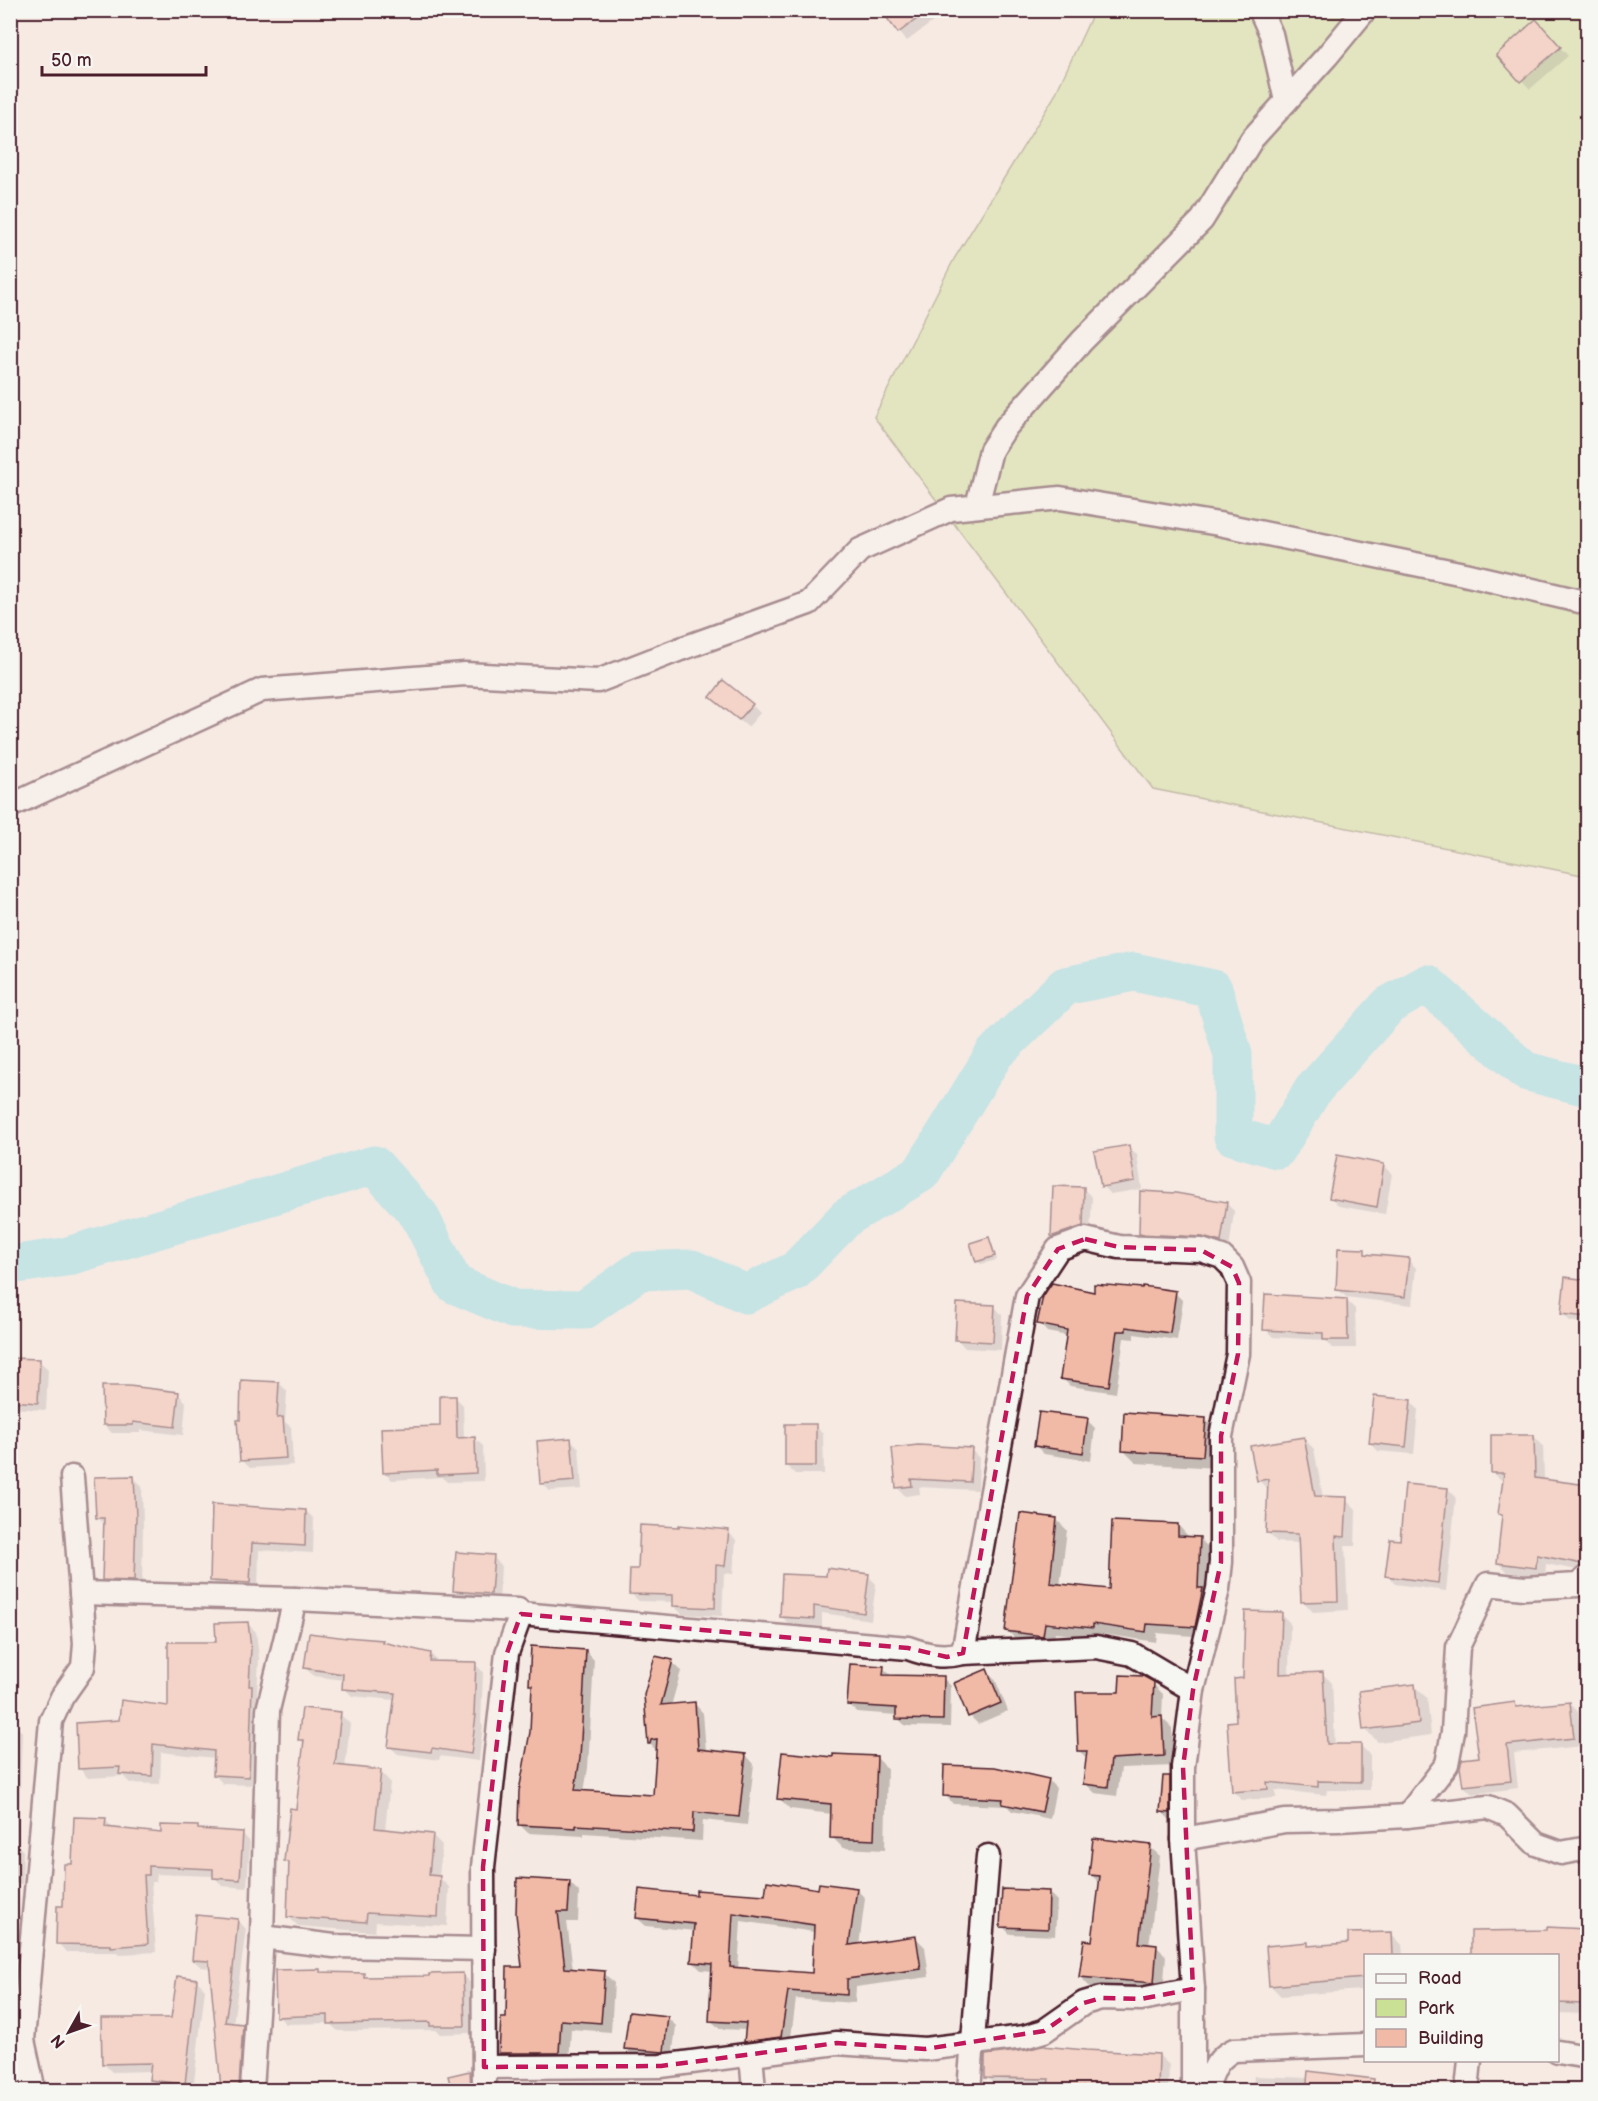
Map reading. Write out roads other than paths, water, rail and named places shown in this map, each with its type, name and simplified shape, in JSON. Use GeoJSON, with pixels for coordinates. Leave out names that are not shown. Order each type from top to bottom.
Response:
{"type":"FeatureCollection","features":[{"type":"Feature","properties":{"kind":"street"},"geometry":{"type":"LineString","coordinates":[[1260,10],[1271,34],[1286,101]]}},
{"type":"Feature","properties":{"kind":"street"},"geometry":{"type":"LineString","coordinates":[[977,506],[991,450],[1006,427],[1082,341],[1202,220],[1252,139],[1365,10]]}},
{"type":"Feature","properties":{"kind":"street"},"geometry":{"type":"LineString","coordinates":[[10,806],[262,690],[465,674],[598,681],[809,603],[860,550],[951,509],[1060,498],[1219,524],[1464,574],[1587,603]]}},
{"type":"Feature","properties":{"kind":"street"},"geometry":{"type":"LineString","coordinates":[[963,1653],[1027,1296],[1058,1249],[1085,1239],[1119,1247],[1201,1250],[1222,1257],[1232,1267],[1239,1283],[1239,1354],[1221,1436],[1218,1589],[1193,1690],[1183,1767],[1183,1839],[1193,1989],[1193,2091]]}},
{"type":"Feature","properties":{"kind":"street"},"geometry":{"type":"LineString","coordinates":[[32,2091],[33,2082],[17,2040],[51,1721],[62,1697],[83,1667],[85,1644],[72,1477]]}},
{"type":"Feature","properties":{"kind":"street"},"geometry":{"type":"LineString","coordinates":[[1407,1816],[1447,1764],[1453,1732],[1458,1647],[1488,1584],[1524,1588],[1578,1585],[1587,1576]]}},
{"type":"Feature","properties":{"kind":"street"},"geometry":{"type":"LineString","coordinates":[[81,1593],[296,1599],[518,1610],[521,1614],[908,1648],[947,1657],[963,1653],[1096,1647],[1132,1654],[1193,1690]]}},
{"type":"Feature","properties":{"kind":"street"},"geometry":{"type":"LineString","coordinates":[[252,2091],[262,1937],[268,1710],[296,1599]]}},
{"type":"Feature","properties":{"kind":"street"},"geometry":{"type":"LineString","coordinates":[[484,2091],[483,1867],[507,1653],[521,1614]]}},
{"type":"Feature","properties":{"kind":"street"},"geometry":{"type":"LineString","coordinates":[[1183,1839],[1285,1821],[1407,1816],[1488,1807],[1507,1815],[1536,1844],[1561,1852],[1587,1848]]}},
{"type":"Feature","properties":{"kind":"street"},"geometry":{"type":"LineString","coordinates":[[969,2091],[988,1856]]}},
{"type":"Feature","properties":{"kind":"street"},"geometry":{"type":"LineString","coordinates":[[262,1937],[334,1946],[484,1949]]}},
{"type":"Feature","properties":{"kind":"street"},"geometry":{"type":"LineString","coordinates":[[484,2067],[661,2066],[837,2043],[925,2049],[1024,2037],[1044,2031],[1084,2003],[1101,1998],[1141,1999],[1193,1989]]}},
{"type":"Feature","properties":{"kind":"street"},"geometry":{"type":"LineString","coordinates":[[1206,2091],[1222,2056],[1234,2050],[1364,2045]]}},
{"type":"Feature","properties":{"kind":"street"},"geometry":{"type":"LineString","coordinates":[[1559,2052],[1587,2057]]}},
{"type":"Feature","properties":{"kind":"street"},"geometry":{"type":"LineString","coordinates":[[751,2055],[754,2091]]}},
{"type":"Feature","properties":{"kind":"street"},"geometry":{"type":"LineString","coordinates":[[1467,2091],[1470,2062]]}},
{"type":"Feature","properties":{"kind":"waterway"},"geometry":{"type":"LineString","coordinates":[[10,1265],[65,1257],[374,1165],[419,1215],[454,1284],[513,1309],[584,1310],[639,1271],[692,1269],[746,1294],[795,1271],[847,1217],[921,1173],[995,1053],[1065,986],[1134,972],[1213,989],[1233,1055],[1233,1136],[1277,1149],[1313,1090],[1389,1005],[1427,984],[1525,1071],[1588,1087]]}}]}
